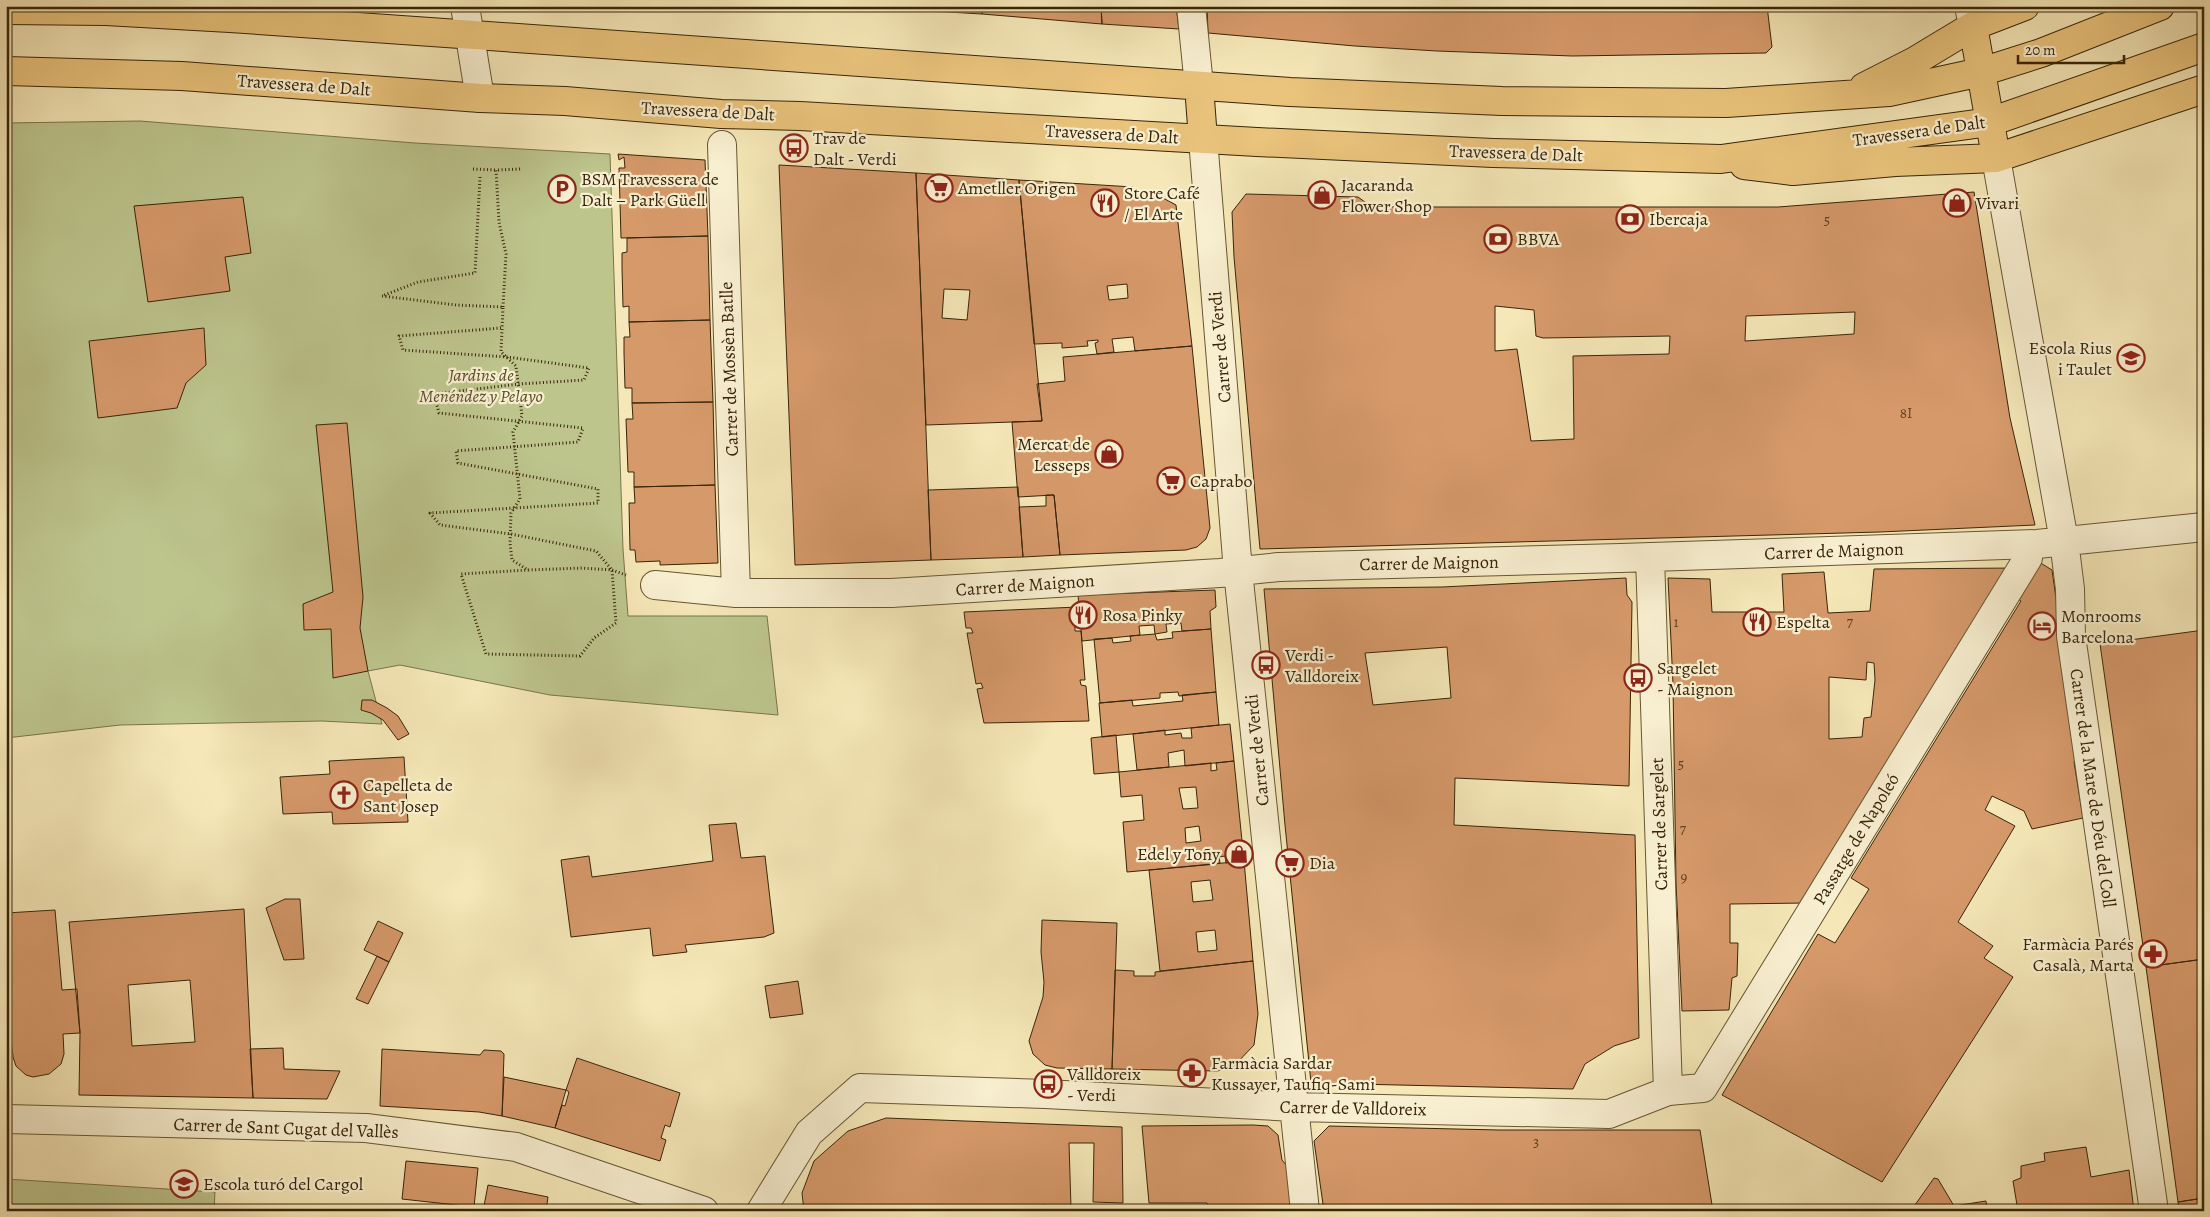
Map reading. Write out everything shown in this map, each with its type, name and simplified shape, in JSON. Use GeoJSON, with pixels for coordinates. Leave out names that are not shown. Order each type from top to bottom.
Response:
{"type":"FeatureCollection","features":[{"type":"Feature","properties":{"kind":"main road"},"geometry":{"type":"LineString","coordinates":[[1850,94],[1915,61],[1971,16],[2025,6]]}},
{"type":"Feature","properties":{"kind":"main road"},"geometry":{"type":"LineString","coordinates":[[6,10],[230,18],[1290,92],[1502,101],[1726,103],[1889,92],[1981,72],[2041,53],[2160,6]]}},
{"type":"Feature","properties":{"kind":"main road"},"geometry":{"type":"LineString","coordinates":[[1971,16],[1996,158]]}},
{"type":"Feature","properties":{"kind":"main road","name":"Travessera de Dalt"},"geometry":{"type":"LineString","coordinates":[[6,71],[182,76],[480,98],[565,101],[721,114],[820,117],[1203,139],[1493,153],[1721,159],[1990,122],[2204,47]]}},
{"type":"Feature","properties":{"kind":"main road"},"geometry":{"type":"LineString","coordinates":[[1199,86],[1203,139]]}},
{"type":"Feature","properties":{"kind":"main road"},"geometry":{"type":"LineString","coordinates":[[1721,159],[1756,168],[1793,172],[1895,162],[1996,158],[2204,89]]}},
{"type":"Feature","properties":{"kind":"street"},"geometry":{"type":"LineString","coordinates":[[465,6],[480,98]]}},
{"type":"Feature","properties":{"kind":"street"},"geometry":{"type":"LineString","coordinates":[[1190,6],[1199,86]]}},
{"type":"Feature","properties":{"kind":"street","name":"Carrer de Verdi"},"geometry":{"type":"LineString","coordinates":[[1203,139],[1238,571],[1305,1211]]}},
{"type":"Feature","properties":{"kind":"street","name":"Carrer de Mossèn Batlle"},"geometry":{"type":"LineString","coordinates":[[722,145],[736,592]]}},
{"type":"Feature","properties":{"kind":"street","name":"Carrer de la Mare de Déu del Coll"},"geometry":{"type":"LineString","coordinates":[[1996,158],[2064,541],[2070,589],[2071,636],[2154,1211]]}},
{"type":"Feature","properties":{"kind":"street","name":"Carrer de Maignon"},"geometry":{"type":"LineString","coordinates":[[655,585],[736,592],[891,593],[1279,567],[2036,544],[2204,528]]}},
{"type":"Feature","properties":{"kind":"street","name":"Carrer de Sargelet"},"geometry":{"type":"LineString","coordinates":[[1650,557],[1668,1092]]}},
{"type":"Feature","properties":{"kind":"street","name":"Passatge de Napoleó"},"geometry":{"type":"LineString","coordinates":[[1668,1092],[1704,1088],[2028,558]]}},
{"type":"Feature","properties":{"kind":"street","name":"Carrer de Valldoreix"},"geometry":{"type":"LineString","coordinates":[[760,1211],[809,1133],[860,1088],[1035,1093],[1294,1107],[1609,1114],[1668,1092]]}},
{"type":"Feature","properties":{"kind":"street","name":"Carrer de Sant Cugat del Vallès"},"geometry":{"type":"LineString","coordinates":[[6,1119],[366,1128],[516,1147],[704,1211]]}},
{"type":"Feature","properties":{"kind":"path"},"geometry":{"type":"LineString","coordinates":[[473,169],[522,169]]}},
{"type":"Feature","properties":{"kind":"path"},"geometry":{"type":"LineString","coordinates":[[496,170],[499,222],[506,254],[501,352],[516,366],[522,416],[513,432],[520,499],[511,513],[512,560],[528,570]]}},
{"type":"Feature","properties":{"kind":"path"},"geometry":{"type":"LineString","coordinates":[[480,177],[475,273],[418,282],[382,296],[456,305],[503,307]]}},
{"type":"Feature","properties":{"kind":"path"},"geometry":{"type":"LineString","coordinates":[[501,328],[400,336],[403,350],[507,358],[589,368],[584,380],[519,384],[434,394],[439,413],[583,428],[578,442],[456,451],[458,463],[516,472],[598,489],[598,502],[430,513],[440,525],[511,534],[596,551],[612,570],[616,623],[594,638],[580,656],[486,654],[461,574],[582,568],[612,570],[655,585]]}},
{"type":"Feature","properties":{"kind":"green space","name":"Jardins de Menéndez y Pelayo"},"geometry":{"type":"Polygon","coordinates":[[[140,121],[415,143],[610,154],[623,549],[628,616],[767,616],[778,715],[550,695],[400,665],[368,671],[382,724],[322,721],[120,725],[6,738],[6,123],[140,121]]]}},
{"type":"Feature","properties":{"kind":"green space"},"geometry":{"type":"Polygon","coordinates":[[[6,1179],[215,1192],[214,1211],[6,1211],[6,1179]]]}},
{"type":"Feature","properties":{"kind":"building"},"geometry":{"type":"Polygon","coordinates":[[[877,6],[931,6],[930,11],[877,6]]]}},
{"type":"Feature","properties":{"kind":"building"},"geometry":{"type":"Polygon","coordinates":[[[931,6],[982,6],[982,14],[930,11],[931,6]]]}},
{"type":"Feature","properties":{"kind":"building"},"geometry":{"type":"Polygon","coordinates":[[[982,6],[1101,6],[1102,24],[982,14],[982,6]]]}},
{"type":"Feature","properties":{"kind":"building"},"geometry":{"type":"Polygon","coordinates":[[[1101,6],[1176,6],[1179,29],[1102,24],[1101,6]]]}},
{"type":"Feature","properties":{"kind":"building"},"geometry":{"type":"Polygon","coordinates":[[[1207,6],[1348,6],[1348,8],[1377,10],[1378,6],[1767,6],[1772,47],[1766,53],[1572,56],[1355,46],[1208,33],[1207,6]]]}},
{"type":"Feature","properties":{"kind":"building"},"geometry":{"type":"Polygon","coordinates":[[[618,154],[705,160],[708,236],[621,238],[619,168],[625,168],[624,157],[619,160],[618,154]]]}},
{"type":"Feature","properties":{"kind":"building"},"geometry":{"type":"Polygon","coordinates":[[[779,165],[916,173],[931,560],[795,565],[779,165]]]}},
{"type":"Feature","properties":{"kind":"building"},"geometry":{"type":"Polygon","coordinates":[[[916,173],[1019,180],[1042,421],[926,425],[916,173]],[[944,289],[942,318],[967,320],[970,290],[944,289]]]}},
{"type":"Feature","properties":{"kind":"building"},"geometry":{"type":"Polygon","coordinates":[[[1019,180],[1133,187],[1133,193],[1152,192],[1176,205],[1192,346],[1135,351],[1133,337],[1112,339],[1114,352],[1097,354],[1095,343],[1098,340],[1087,341],[1088,346],[1062,348],[1062,343],[1034,344],[1019,180]],[[1127,284],[1107,286],[1109,300],[1128,298],[1127,284]]]}},
{"type":"Feature","properties":{"kind":"building"},"geometry":{"type":"Polygon","coordinates":[[[1974,192],[2010,418],[2035,525],[1880,532],[1260,549],[1234,257],[1232,212],[1246,194],[1358,197],[1372,207],[1778,207],[1974,192]],[[1495,306],[1495,351],[1517,349],[1531,441],[1574,439],[1573,356],[1669,354],[1670,336],[1543,338],[1536,336],[1534,310],[1495,306]],[[1855,312],[1746,316],[1745,341],[1854,334],[1855,312]]]}},
{"type":"Feature","properties":{"kind":"building"},"geometry":{"type":"Polygon","coordinates":[[[243,197],[251,253],[225,257],[230,291],[148,302],[134,206],[243,197]]]}},
{"type":"Feature","properties":{"kind":"building"},"geometry":{"type":"Polygon","coordinates":[[[708,236],[710,320],[629,322],[629,306],[623,307],[622,268],[622,253],[627,252],[627,238],[708,236]]]}},
{"type":"Feature","properties":{"kind":"building"},"geometry":{"type":"Polygon","coordinates":[[[710,320],[713,402],[632,403],[632,388],[625,388],[624,337],[630,337],[629,322],[710,320]]]}},
{"type":"Feature","properties":{"kind":"building"},"geometry":{"type":"Polygon","coordinates":[[[204,328],[206,365],[186,383],[177,408],[98,418],[89,341],[204,328]]]}},
{"type":"Feature","properties":{"kind":"building","name":"Mercat de Lesseps"},"geometry":{"type":"Polygon","coordinates":[[[1192,346],[1210,528],[1206,539],[1197,547],[1186,550],[1060,555],[1054,495],[1018,497],[1012,422],[1042,421],[1037,384],[1065,381],[1063,357],[1192,346]]]}},
{"type":"Feature","properties":{"kind":"building"},"geometry":{"type":"Polygon","coordinates":[[[713,402],[715,485],[634,487],[634,472],[628,472],[626,419],[633,419],[632,403],[713,402]]]}},
{"type":"Feature","properties":{"kind":"building"},"geometry":{"type":"Polygon","coordinates":[[[347,423],[363,597],[360,628],[368,671],[333,678],[331,629],[304,630],[303,604],[333,592],[316,425],[347,423]]]}},
{"type":"Feature","properties":{"kind":"building"},"geometry":{"type":"Polygon","coordinates":[[[715,485],[718,563],[660,565],[660,561],[636,562],[635,550],[630,550],[629,503],[635,503],[634,487],[715,485]]]}},
{"type":"Feature","properties":{"kind":"building"},"geometry":{"type":"Polygon","coordinates":[[[1018,487],[1023,557],[931,560],[928,490],[1018,487]]]}},
{"type":"Feature","properties":{"kind":"building"},"geometry":{"type":"Polygon","coordinates":[[[1046,495],[1054,495],[1060,555],[1023,557],[1019,507],[1046,506],[1046,495]]]}},
{"type":"Feature","properties":{"kind":"building"},"geometry":{"type":"Polygon","coordinates":[[[2039,562],[2052,570],[2078,754],[2074,762],[2083,818],[2032,829],[2024,811],[1992,796],[1985,810],[2015,826],[1958,922],[1993,946],[1984,958],[2013,977],[1882,1182],[1722,1095],[1818,934],[1835,943],[1869,889],[1851,878],[2021,601],[2016,598],[2039,562]]]}},
{"type":"Feature","properties":{"kind":"building"},"geometry":{"type":"Polygon","coordinates":[[[2017,568],[1806,903],[1730,904],[1730,943],[1738,943],[1737,976],[1732,978],[1729,1010],[1682,1011],[1676,883],[1673,684],[1668,578],[1710,579],[1712,612],[1784,612],[1782,574],[1824,572],[1828,613],[1870,611],[1874,569],[2017,568]],[[1867,662],[1866,680],[1829,677],[1829,739],[1862,737],[1864,718],[1871,717],[1875,680],[1874,663],[1867,662]]]}},
{"type":"Feature","properties":{"kind":"building"},"geometry":{"type":"Polygon","coordinates":[[[1626,578],[1627,595],[1632,602],[1629,786],[1455,778],[1454,825],[1635,835],[1639,1038],[1614,1046],[1585,1064],[1573,1089],[1311,1083],[1264,589],[1442,587],[1626,578]],[[1447,647],[1365,653],[1373,705],[1451,698],[1447,647]]]}},
{"type":"Feature","properties":{"kind":"building"},"geometry":{"type":"Polygon","coordinates":[[[1215,590],[1216,607],[1210,611],[1211,629],[1182,631],[1181,623],[1166,624],[1167,632],[1155,634],[1154,625],[1139,626],[1140,635],[1082,641],[1078,595],[1215,590]]]}},
{"type":"Feature","properties":{"kind":"building"},"geometry":{"type":"Polygon","coordinates":[[[1078,607],[1080,624],[1075,624],[1075,631],[1081,631],[1085,680],[1080,680],[1081,685],[1086,686],[1089,721],[984,723],[977,689],[983,688],[981,683],[976,684],[967,633],[973,633],[971,628],[966,628],[964,612],[1078,607]]]}},
{"type":"Feature","properties":{"kind":"building"},"geometry":{"type":"Polygon","coordinates":[[[1211,629],[1216,692],[1179,696],[1178,692],[1160,693],[1160,698],[1100,703],[1094,639],[1112,638],[1113,643],[1131,641],[1130,636],[1155,634],[1157,640],[1173,638],[1172,632],[1211,629]]]}},
{"type":"Feature","properties":{"kind":"building"},"geometry":{"type":"Polygon","coordinates":[[[2204,630],[2204,959],[2146,967],[2100,644],[2204,630]]]}},
{"type":"Feature","properties":{"kind":"building"},"geometry":{"type":"Polygon","coordinates":[[[1216,692],[1219,725],[1102,737],[1099,703],[1132,700],[1133,706],[1183,701],[1182,695],[1216,692]]]}},
{"type":"Feature","properties":{"kind":"building"},"geometry":{"type":"Polygon","coordinates":[[[362,700],[372,700],[387,708],[398,716],[409,734],[398,740],[383,720],[361,710],[362,700]]]}},
{"type":"Feature","properties":{"kind":"building"},"geometry":{"type":"Polygon","coordinates":[[[1230,724],[1234,761],[1185,766],[1184,750],[1168,753],[1169,767],[1137,770],[1133,734],[1165,730],[1165,735],[1181,733],[1182,738],[1192,738],[1191,728],[1230,724]]]}},
{"type":"Feature","properties":{"kind":"building"},"geometry":{"type":"Polygon","coordinates":[[[1116,735],[1119,772],[1094,774],[1091,738],[1116,735]]]}},
{"type":"Feature","properties":{"kind":"building","name":"Capelleta de Sant Josep"},"geometry":{"type":"Polygon","coordinates":[[[404,757],[408,822],[333,824],[332,812],[283,814],[280,777],[330,774],[329,761],[404,757]]]}},
{"type":"Feature","properties":{"kind":"building"},"geometry":{"type":"Polygon","coordinates":[[[1234,761],[1244,861],[1226,863],[1225,856],[1219,857],[1220,863],[1216,864],[1127,872],[1123,822],[1144,820],[1142,795],[1121,797],[1119,772],[1211,763],[1211,771],[1217,770],[1216,763],[1234,761]],[[1196,787],[1179,788],[1183,809],[1198,808],[1196,787]],[[1199,826],[1185,828],[1186,843],[1201,841],[1199,826]]]}},
{"type":"Feature","properties":{"kind":"building"},"geometry":{"type":"Polygon","coordinates":[[[736,823],[741,858],[765,856],[774,933],[764,937],[685,945],[687,952],[653,956],[650,928],[571,937],[561,860],[589,856],[592,877],[713,861],[709,825],[736,823]]]}},
{"type":"Feature","properties":{"kind":"building"},"geometry":{"type":"Polygon","coordinates":[[[1244,861],[1253,961],[1160,971],[1149,870],[1244,861]],[[1210,880],[1191,882],[1193,902],[1213,900],[1210,880]],[[1215,930],[1196,932],[1198,952],[1217,950],[1215,930]]]}},
{"type":"Feature","properties":{"kind":"building"},"geometry":{"type":"Polygon","coordinates":[[[285,899],[300,899],[304,959],[284,960],[266,908],[285,899]]]}},
{"type":"Feature","properties":{"kind":"building"},"geometry":{"type":"Polygon","coordinates":[[[244,909],[253,1098],[79,1095],[80,1033],[69,922],[244,909]],[[190,980],[128,985],[132,1046],[195,1042],[190,980]]]}},
{"type":"Feature","properties":{"kind":"building"},"geometry":{"type":"Polygon","coordinates":[[[55,910],[62,990],[77,989],[80,1033],[63,1034],[64,1054],[61,1064],[49,1074],[33,1077],[26,1075],[16,1066],[11,1038],[6,1038],[6,991],[8,991],[6,913],[55,910]]]}},
{"type":"Feature","properties":{"kind":"building"},"geometry":{"type":"Polygon","coordinates":[[[1042,920],[1117,923],[1112,1069],[1057,1068],[1045,1065],[1033,1054],[1029,1041],[1043,997],[1042,920]]]}},
{"type":"Feature","properties":{"kind":"building"},"geometry":{"type":"Polygon","coordinates":[[[378,921],[403,933],[389,962],[364,950],[378,921]]]}},
{"type":"Feature","properties":{"kind":"building"},"geometry":{"type":"Polygon","coordinates":[[[377,956],[389,962],[368,1004],[356,999],[377,956]]]}},
{"type":"Feature","properties":{"kind":"building"},"geometry":{"type":"Polygon","coordinates":[[[2204,959],[2204,1198],[2178,1202],[2146,967],[2204,959]]]}},
{"type":"Feature","properties":{"kind":"building"},"geometry":{"type":"Polygon","coordinates":[[[1253,961],[1258,1014],[1254,1045],[1233,1067],[1217,1071],[1112,1069],[1115,970],[1134,971],[1134,976],[1155,976],[1155,972],[1253,961]]]}},
{"type":"Feature","properties":{"kind":"building"},"geometry":{"type":"Polygon","coordinates":[[[798,981],[803,1014],[770,1018],[765,986],[798,981]]]}},
{"type":"Feature","properties":{"kind":"building"},"geometry":{"type":"Polygon","coordinates":[[[283,1048],[284,1069],[340,1071],[327,1099],[253,1098],[250,1049],[283,1048]]]}},
{"type":"Feature","properties":{"kind":"building"},"geometry":{"type":"Polygon","coordinates":[[[382,1049],[480,1055],[484,1050],[501,1051],[504,1054],[502,1116],[479,1112],[380,1106],[382,1049]]]}},
{"type":"Feature","properties":{"kind":"building"},"geometry":{"type":"Polygon","coordinates":[[[577,1058],[680,1093],[670,1127],[665,1125],[661,1138],[666,1140],[660,1161],[555,1128],[562,1105],[565,1106],[569,1092],[566,1090],[577,1058]]]}},
{"type":"Feature","properties":{"kind":"building"},"geometry":{"type":"Polygon","coordinates":[[[504,1077],[566,1090],[555,1128],[502,1116],[504,1077]]]}},
{"type":"Feature","properties":{"kind":"building"},"geometry":{"type":"Polygon","coordinates":[[[886,1118],[1122,1127],[1123,1203],[1093,1202],[1094,1143],[1069,1143],[1071,1208],[1043,1205],[1042,1211],[804,1211],[802,1193],[814,1161],[848,1131],[886,1118]]]}},
{"type":"Feature","properties":{"kind":"building"},"geometry":{"type":"Polygon","coordinates":[[[1142,1126],[1268,1126],[1278,1135],[1282,1160],[1287,1166],[1291,1208],[1285,1208],[1285,1211],[1208,1211],[1207,1203],[1149,1203],[1142,1126]]]}},
{"type":"Feature","properties":{"kind":"building"},"geometry":{"type":"Polygon","coordinates":[[[1329,1126],[1499,1130],[1700,1130],[1713,1211],[1324,1211],[1314,1141],[1329,1126]]]}},
{"type":"Feature","properties":{"kind":"building"},"geometry":{"type":"Polygon","coordinates":[[[2086,1147],[2091,1177],[2129,1170],[2134,1211],[2018,1211],[2013,1181],[2021,1178],[2021,1166],[2045,1161],[2044,1153],[2086,1147]]]}},
{"type":"Feature","properties":{"kind":"building"},"geometry":{"type":"Polygon","coordinates":[[[406,1161],[478,1168],[474,1207],[402,1199],[406,1161]]]}},
{"type":"Feature","properties":{"kind":"building"},"geometry":{"type":"Polygon","coordinates":[[[1934,1178],[1938,1179],[1954,1206],[1986,1201],[1987,1211],[1915,1211],[1915,1205],[1934,1178]]]}},
{"type":"Feature","properties":{"kind":"building"},"geometry":{"type":"Polygon","coordinates":[[[488,1185],[548,1197],[546,1211],[483,1211],[488,1185]]]}},
{"type":"Feature","properties":{"kind":"building"},"geometry":{"type":"Polygon","coordinates":[[[2204,1198],[2204,1211],[2179,1211],[2178,1202],[2204,1198]]]}},
{"type":"Feature","properties":{"kind":"place","name":"Trav de Dalt - Verdi"},"geometry":{"type":"Point","coordinates":[794,148]}},
{"type":"Feature","properties":{"kind":"place","name":"Ametller Origen"},"geometry":{"type":"Point","coordinates":[939,188]}},
{"type":"Feature","properties":{"kind":"place","name":"BSM Travessera de Dalt – Park Güell"},"geometry":{"type":"Point","coordinates":[562,189]}},
{"type":"Feature","properties":{"kind":"place","name":"Jacaranda Flower Shop"},"geometry":{"type":"Point","coordinates":[1322,195]}},
{"type":"Feature","properties":{"kind":"place","name":"Store Café / El Arte"},"geometry":{"type":"Point","coordinates":[1105,203]}},
{"type":"Feature","properties":{"kind":"place","name":"Vivari"},"geometry":{"type":"Point","coordinates":[1957,203]}},
{"type":"Feature","properties":{"kind":"place","name":"Ibercaja"},"geometry":{"type":"Point","coordinates":[1630,219]}},
{"type":"Feature","properties":{"kind":"place","name":"BBVA"},"geometry":{"type":"Point","coordinates":[1498,239]}},
{"type":"Feature","properties":{"kind":"place","name":"Escola Rius i Taulet"},"geometry":{"type":"Point","coordinates":[2131,358]}},
{"type":"Feature","properties":{"kind":"place","name":"Mercat de Lesseps"},"geometry":{"type":"Point","coordinates":[1109,454]}},
{"type":"Feature","properties":{"kind":"place","name":"Caprabo"},"geometry":{"type":"Point","coordinates":[1171,481]}},
{"type":"Feature","properties":{"kind":"place","name":"Rosa Pinky"},"geometry":{"type":"Point","coordinates":[1083,615]}},
{"type":"Feature","properties":{"kind":"place","name":"Espelta"},"geometry":{"type":"Point","coordinates":[1757,622]}},
{"type":"Feature","properties":{"kind":"place","name":"Monrooms Barcelona"},"geometry":{"type":"Point","coordinates":[2042,626]}},
{"type":"Feature","properties":{"kind":"place","name":"Verdi - Valldoreix"},"geometry":{"type":"Point","coordinates":[1266,665]}},
{"type":"Feature","properties":{"kind":"place","name":"Sargelet - Maignon"},"geometry":{"type":"Point","coordinates":[1638,678]}},
{"type":"Feature","properties":{"kind":"place","name":"Capelleta de Sant Josep"},"geometry":{"type":"Point","coordinates":[344,795]}},
{"type":"Feature","properties":{"kind":"place","name":"Edel y Toñy"},"geometry":{"type":"Point","coordinates":[1239,854]}},
{"type":"Feature","properties":{"kind":"place","name":"Dia"},"geometry":{"type":"Point","coordinates":[1290,863]}},
{"type":"Feature","properties":{"kind":"place","name":"Farmàcia Parés Casalà, Marta"},"geometry":{"type":"Point","coordinates":[2153,954]}},
{"type":"Feature","properties":{"kind":"place","name":"Farmàcia Sardar Kussayer, Taufiq-Sami"},"geometry":{"type":"Point","coordinates":[1192,1073]}},
{"type":"Feature","properties":{"kind":"place","name":"Valldoreix - Verdi"},"geometry":{"type":"Point","coordinates":[1048,1084]}},
{"type":"Feature","properties":{"kind":"place","name":"Escola turó del Cargol"},"geometry":{"type":"Point","coordinates":[184,1184]}}]}
